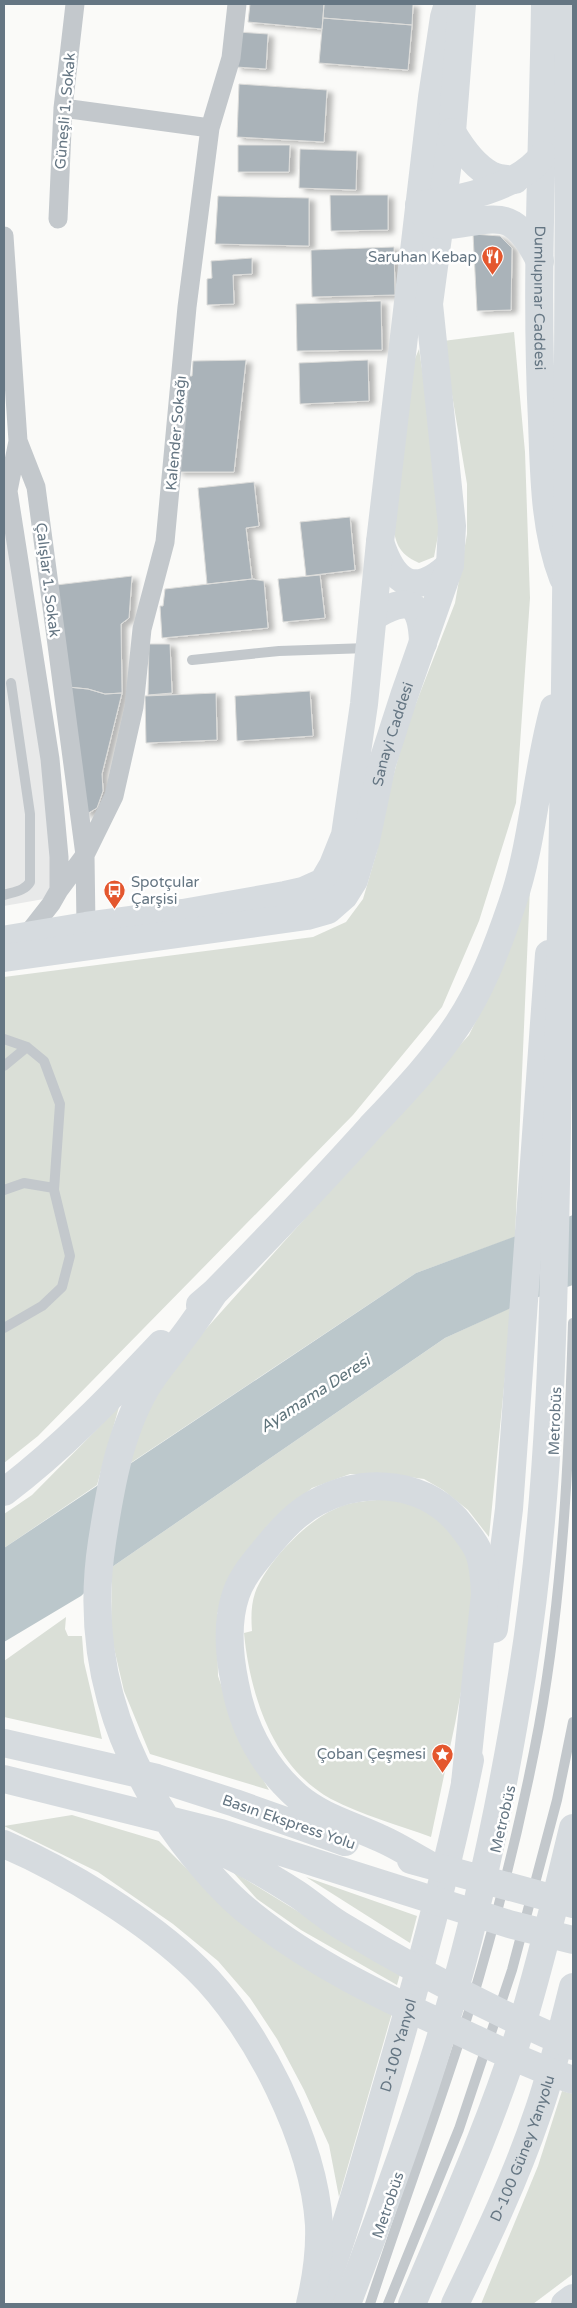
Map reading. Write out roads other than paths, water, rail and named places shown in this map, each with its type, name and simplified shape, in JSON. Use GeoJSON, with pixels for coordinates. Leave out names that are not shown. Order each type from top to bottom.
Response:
{"type":"FeatureCollection","features":[{"type":"Feature","properties":{"kind":"main road"},"geometry":{"type":"LineString","coordinates":[[434,211],[433,88],[444,17],[448,4]]}},
{"type":"Feature","properties":{"kind":"main road"},"geometry":{"type":"LineString","coordinates":[[434,211],[452,132],[462,4]]}},
{"type":"Feature","properties":{"kind":"main road","name":"Dumlupınar Caddesi"},"geometry":{"type":"LineString","coordinates":[[545,4],[539,370],[548,518],[555,553],[567,589]]}},
{"type":"Feature","properties":{"kind":"main road"},"geometry":{"type":"LineString","coordinates":[[347,2304],[427,2109],[443,2030],[513,1793],[523,1669],[542,1522],[552,1330],[563,865],[567,589],[569,4]]}},
{"type":"Feature","properties":{"kind":"main road"},"geometry":{"type":"LineString","coordinates":[[452,132],[463,151],[478,166],[493,176],[515,180]]}},
{"type":"Feature","properties":{"kind":"main road"},"geometry":{"type":"LineString","coordinates":[[434,211],[515,180],[535,166],[543,154]]}},
{"type":"Feature","properties":{"kind":"main road"},"geometry":{"type":"LineString","coordinates":[[434,211],[483,220],[501,220],[513,224],[529,241],[540,261]]}},
{"type":"Feature","properties":{"kind":"main road","name":"Sanayi Caddesi"},"geometry":{"type":"LineString","coordinates":[[15,938],[183,913],[285,895],[302,891],[323,882],[334,865],[345,835],[364,704],[368,648],[380,542],[434,211]]}},
{"type":"Feature","properties":{"kind":"main road","name":"Sanayi Caddesi"},"geometry":{"type":"LineString","coordinates":[[4,958],[280,921],[328,910],[344,896],[354,880],[366,840],[382,764],[450,565],[450,508],[429,304],[434,211]]}},
{"type":"Feature","properties":{"kind":"main road"},"geometry":{"type":"LineString","coordinates":[[380,542],[386,559],[394,572],[406,582],[420,584],[436,578],[450,565]]}},
{"type":"Feature","properties":{"kind":"main road"},"geometry":{"type":"LineString","coordinates":[[373,616],[392,606],[410,606],[418,611],[423,624],[423,643]]}},
{"type":"Feature","properties":{"kind":"main road"},"geometry":{"type":"LineString","coordinates":[[4,1492],[29,1473],[71,1434],[186,1317],[214,1294],[305,1201],[417,1077],[462,1017],[479,986],[513,903],[534,812],[547,735],[565,668]]}},
{"type":"Feature","properties":{"kind":"main road"},"geometry":{"type":"LineString","coordinates":[[466,1783],[490,1655],[509,1509],[548,962],[563,865]]}},
{"type":"Feature","properties":{"kind":"main road"},"geometry":{"type":"LineString","coordinates":[[214,1294],[145,1389],[131,1419],[112,1486],[100,1558],[98,1593],[103,1666],[109,1695],[122,1736],[138,1771],[171,1826],[228,1895],[252,1916],[294,1946],[384,1998],[531,2065],[573,2080]]}},
{"type":"Feature","properties":{"kind":"main road"},"geometry":{"type":"LineString","coordinates":[[428,1864],[382,1839],[320,1814],[298,1797],[279,1778],[265,1760],[248,1731],[237,1698],[229,1641],[230,1618],[242,1579],[293,1518],[315,1503],[354,1488],[400,1487],[432,1499],[447,1510],[460,1524],[479,1552],[484,1569],[485,1594],[466,1783]]}},
{"type":"Feature","properties":{"kind":"main road","name":"Basın Ekspress Yolu"},"geometry":{"type":"LineString","coordinates":[[4,1743],[157,1778],[381,1854],[428,1864],[573,1904]]}},
{"type":"Feature","properties":{"kind":"main road","name":"Basın Ekspress Yolu"},"geometry":{"type":"LineString","coordinates":[[4,1779],[221,1833],[491,1919],[573,1940]]}},
{"type":"Feature","properties":{"kind":"main road","name":"D-100 Yanyol"},"geometry":{"type":"LineString","coordinates":[[318,2304],[339,2249],[433,1925],[466,1783]]}},
{"type":"Feature","properties":{"kind":"main road"},"geometry":{"type":"LineString","coordinates":[[98,1803],[155,1828],[229,1855],[298,1895],[339,1924],[452,1989],[573,2046]]}},
{"type":"Feature","properties":{"kind":"main road"},"geometry":{"type":"LineString","coordinates":[[412,2304],[471,2132],[531,1996],[573,1828]]}},
{"type":"Feature","properties":{"kind":"main road"},"geometry":{"type":"LineString","coordinates":[[4,1844],[33,1856],[78,1883],[125,1912],[167,1943],[197,1969],[226,2001],[251,2037],[290,2113],[302,2147],[312,2185],[318,2224],[318,2258],[310,2304]]}},
{"type":"Feature","properties":{"kind":"main road","name":"D-100 Güney Yanyolu"},"geometry":{"type":"LineString","coordinates":[[455,2304],[488,2235],[524,2152],[548,2082],[573,1987]]}},
{"type":"Feature","properties":{"kind":"main road"},"geometry":{"type":"LineString","coordinates":[[565,2304],[573,2298]]}},
{"type":"Feature","properties":{"kind":"street","name":"Güneşli 1. Sokak"},"geometry":{"type":"LineString","coordinates":[[58,219],[63,108],[75,4]]}},
{"type":"Feature","properties":{"kind":"street","name":"Kalender Sokağı"},"geometry":{"type":"LineString","coordinates":[[15,938],[51,904],[58,890],[85,855],[114,796],[134,707],[142,629],[165,542],[188,307],[210,128],[231,58],[237,4]]}},
{"type":"Feature","properties":{"kind":"street"},"geometry":{"type":"LineString","coordinates":[[63,108],[210,128]]}},
{"type":"Feature","properties":{"kind":"street","name":"Çalışlar 1. Sokak"},"geometry":{"type":"LineString","coordinates":[[4,236],[18,441],[36,487],[85,855],[86,926]]}},
{"type":"Feature","properties":{"kind":"street"},"geometry":{"type":"LineString","coordinates":[[18,441],[8,491],[50,759],[59,857],[58,890]]}},
{"type":"Feature","properties":{"kind":"lane"},"geometry":{"type":"LineString","coordinates":[[192,660],[278,651],[368,648]]}},
{"type":"Feature","properties":{"kind":"lane"},"geometry":{"type":"LineString","coordinates":[[4,895],[28,887],[30,882],[30,814],[11,683]]}},
{"type":"Feature","properties":{"kind":"lane"},"geometry":{"type":"LineString","coordinates":[[4,1039],[27,1047],[44,1060],[60,1104],[54,1188],[70,1256],[62,1287],[42,1306],[4,1328]]}},
{"type":"Feature","properties":{"kind":"lane"},"geometry":{"type":"LineString","coordinates":[[4,1066],[27,1047]]}},
{"type":"Feature","properties":{"kind":"lane"},"geometry":{"type":"LineString","coordinates":[[4,1190],[24,1183],[54,1188]]}},
{"type":"Feature","properties":{"kind":"lane","name":"Metrobüs"},"geometry":{"type":"LineString","coordinates":[[513,1793],[539,1724],[555,1604],[568,1468],[573,1323]]}},
{"type":"Feature","properties":{"kind":"lane"},"geometry":{"type":"LineString","coordinates":[[388,2304],[471,2132],[557,1800],[573,1722]]}},
{"type":"Feature","properties":{"kind":"lane","name":"Metrobüs"},"geometry":{"type":"LineString","coordinates":[[370,2304],[427,2109]]}},
{"type":"Feature","properties":{"kind":"water","name":"Ayamama Deresi"},"geometry":{"type":"Polygon","coordinates":[[[573,1215],[573,1285],[524,1302],[445,1338],[112,1567],[81,1596],[4,1642],[4,1548],[416,1273],[573,1215]]]}},
{"type":"Feature","properties":{"kind":"place","name":"Saruhan Kebap"},"geometry":{"type":"Point","coordinates":[493,276]}},
{"type":"Feature","properties":{"kind":"place","name":"Spotçular Çarşisi"},"geometry":{"type":"Point","coordinates":[115,910]}},
{"type":"Feature","properties":{"kind":"place","name":"Çoban Çeşmesi"},"geometry":{"type":"Point","coordinates":[442,1773]}}]}
